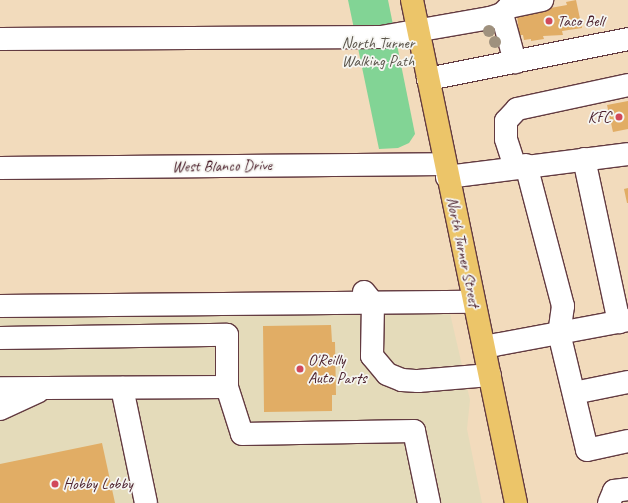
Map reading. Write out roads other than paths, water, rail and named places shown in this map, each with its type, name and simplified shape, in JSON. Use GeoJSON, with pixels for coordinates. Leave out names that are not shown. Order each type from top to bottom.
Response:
{"type":"FeatureCollection","features":[{"type":"Feature","properties":{"kind":"main road","name":"North Turner Street"},"geometry":{"type":"LineString","coordinates":[[412,0],[473,302],[490,375],[516,503]]}},
{"type":"Feature","properties":{"kind":"street"},"geometry":{"type":"LineString","coordinates":[[0,39],[381,37],[419,32],[502,14],[509,7],[542,0]]}},
{"type":"Feature","properties":{"kind":"street"},"geometry":{"type":"LineString","coordinates":[[502,14],[515,62]]}},
{"type":"Feature","properties":{"kind":"street"},"geometry":{"type":"LineString","coordinates":[[428,79],[628,39]]}},
{"type":"Feature","properties":{"kind":"street"},"geometry":{"type":"LineString","coordinates":[[628,85],[517,109],[506,121],[506,139],[521,166],[563,306],[559,333],[587,450],[628,441]]}},
{"type":"Feature","properties":{"kind":"street"},"geometry":{"type":"LineString","coordinates":[[596,92],[616,97],[628,94]]}},
{"type":"Feature","properties":{"kind":"street","name":"West Blanco Drive"},"geometry":{"type":"LineString","coordinates":[[0,168],[446,170],[521,166],[628,154]]}},
{"type":"Feature","properties":{"kind":"street"},"geometry":{"type":"LineString","coordinates":[[484,347],[624,321],[584,159]]}},
{"type":"Feature","properties":{"kind":"street"},"geometry":{"type":"LineString","coordinates":[[0,306],[473,302]]}},
{"type":"Feature","properties":{"kind":"street"},"geometry":{"type":"LineString","coordinates":[[373,303],[372,356],[386,374],[402,380],[418,381],[490,375]]}},
{"type":"Feature","properties":{"kind":"street"},"geometry":{"type":"LineString","coordinates":[[0,338],[226,335],[227,387],[242,434],[414,431],[429,503]]}},
{"type":"Feature","properties":{"kind":"street"},"geometry":{"type":"LineString","coordinates":[[574,393],[628,382]]}},
{"type":"Feature","properties":{"kind":"street"},"geometry":{"type":"LineString","coordinates":[[0,388],[227,387]]}},
{"type":"Feature","properties":{"kind":"street"},"geometry":{"type":"LineString","coordinates":[[0,409],[44,388]]}},
{"type":"Feature","properties":{"kind":"street"},"geometry":{"type":"LineString","coordinates":[[122,388],[146,503]]}},
{"type":"Feature","properties":{"kind":"street"},"geometry":{"type":"LineString","coordinates":[[609,503],[614,491],[628,489]]}},
{"type":"Feature","properties":{"kind":"place","name":"Taco Bell"},"geometry":{"type":"Point","coordinates":[549,21]}},
{"type":"Feature","properties":{"kind":"place","name":"KFC"},"geometry":{"type":"Point","coordinates":[619,117]}},
{"type":"Feature","properties":{"kind":"place","name":"O'Reilly Auto Parts"},"geometry":{"type":"Point","coordinates":[300,369]}},
{"type":"Feature","properties":{"kind":"place","name":"Hobby Lobby"},"geometry":{"type":"Point","coordinates":[55,484]}},
{"type":"Feature","properties":{"kind":"park label","name":"North Turner Walking Path"},"geometry":{"type":"Point","coordinates":[378,52]}}]}
